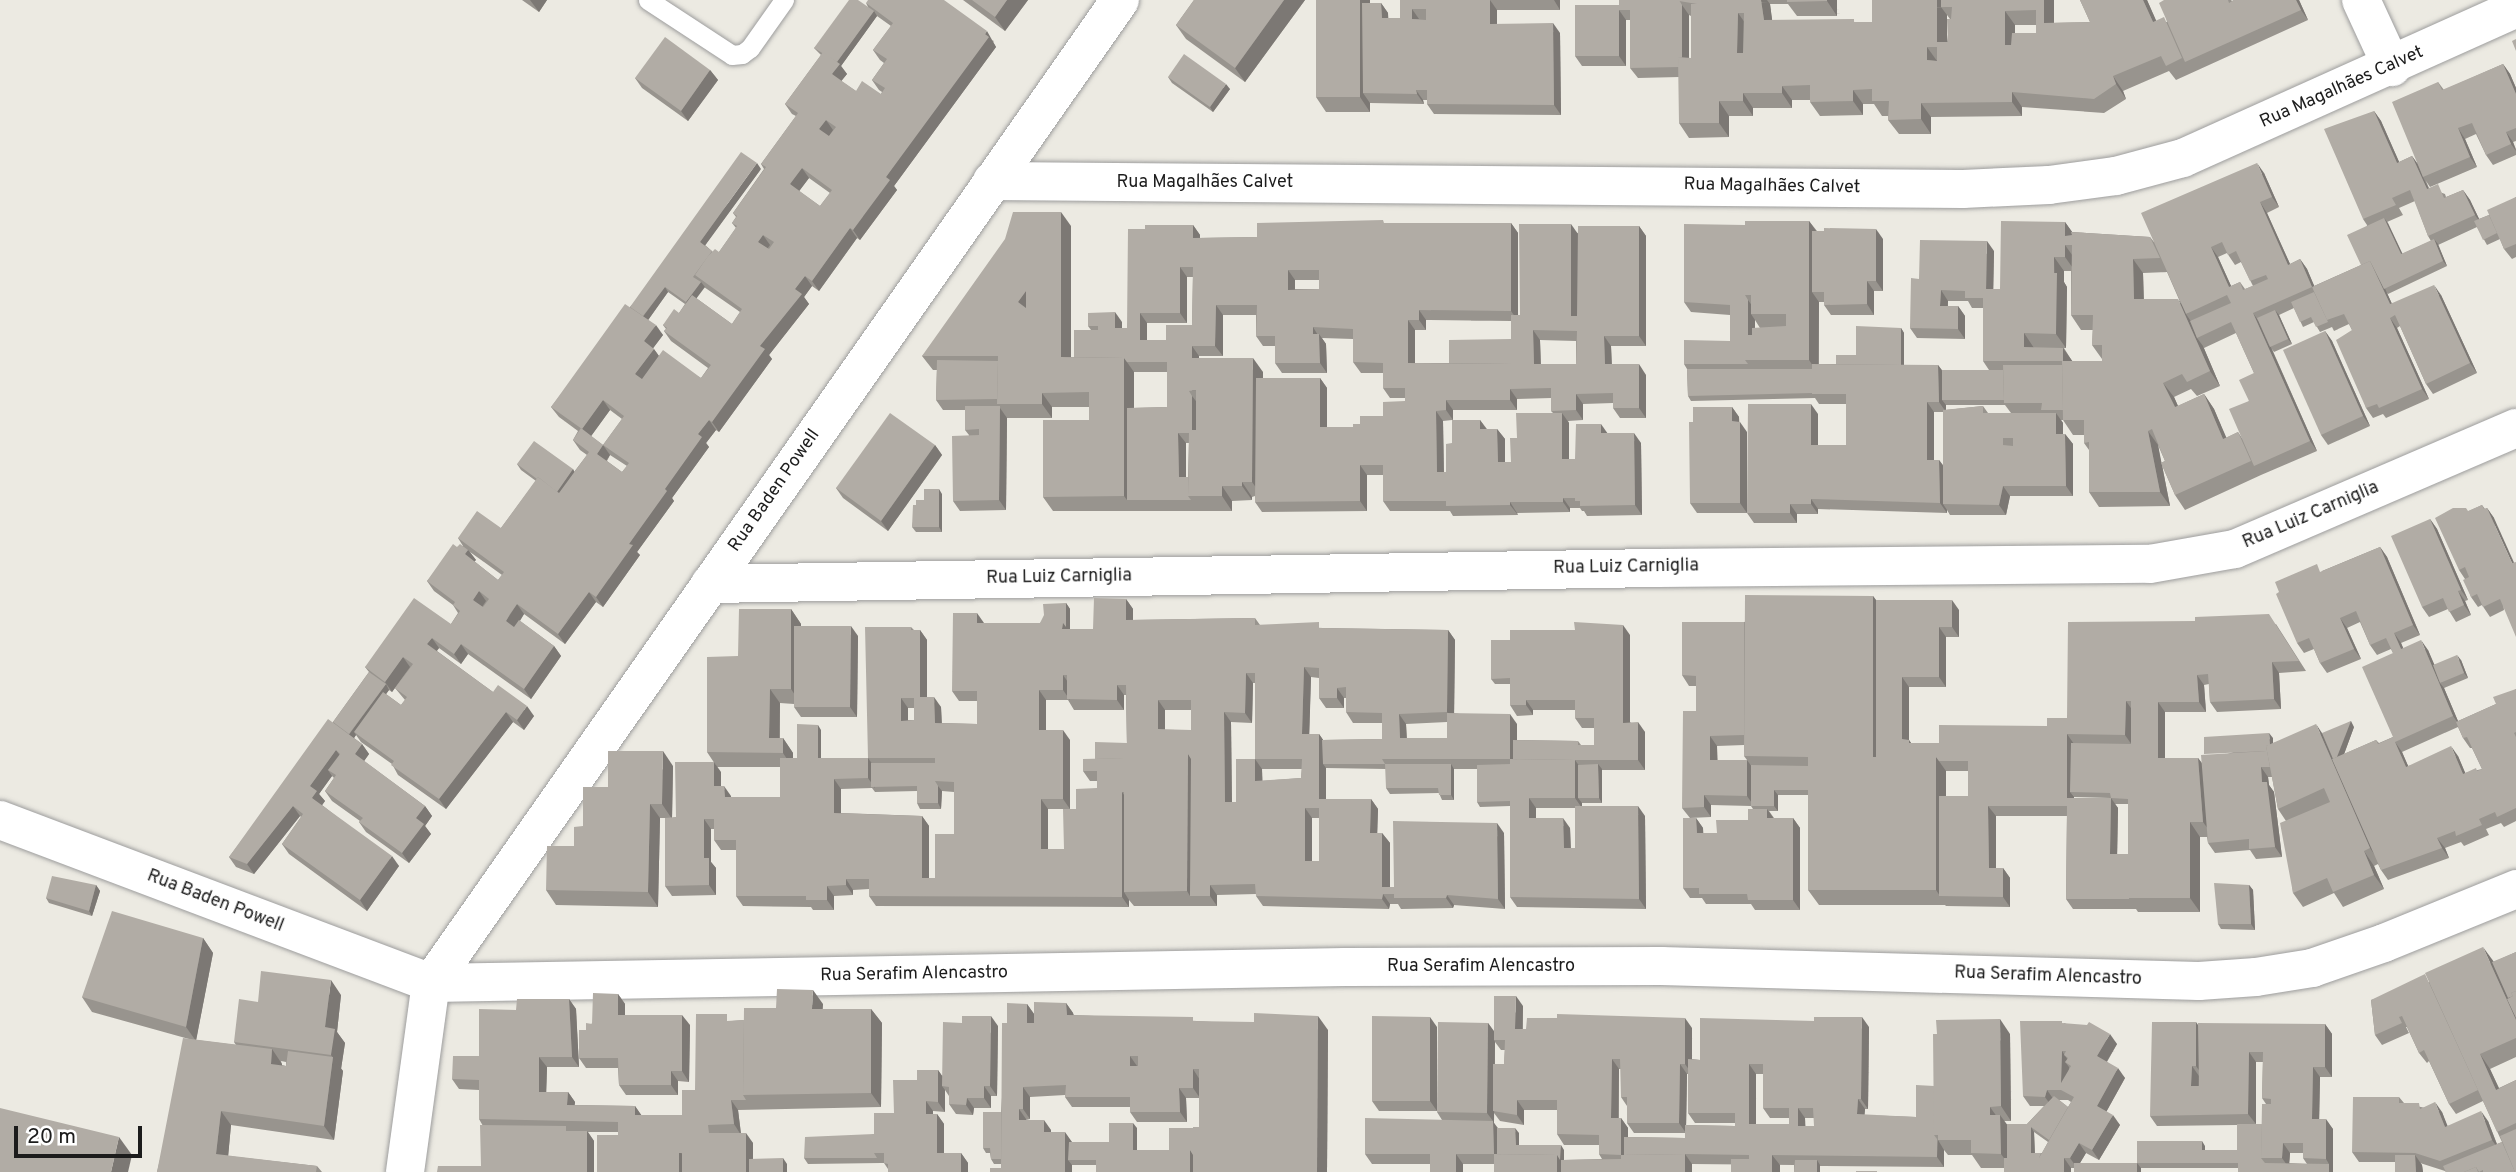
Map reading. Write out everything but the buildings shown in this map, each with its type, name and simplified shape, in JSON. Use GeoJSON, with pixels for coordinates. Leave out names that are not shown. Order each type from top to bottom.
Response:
{"type":"FeatureCollection","features":[{"type":"Feature","properties":{"kind":"street","name":"Rua Baden Powell"},"geometry":{"type":"LineString","coordinates":[[405,1172],[431,983],[1120,0]]}},
{"type":"Feature","properties":{"kind":"street"},"geometry":{"type":"LineString","coordinates":[[2361,0],[2392,67]]}},
{"type":"Feature","properties":{"kind":"street","name":"Rua Magalhães Calvet"},"geometry":{"type":"LineString","coordinates":[[992,181],[1963,189],[2049,185],[2116,176],[2183,159],[2392,67],[2516,8]]}},
{"type":"Feature","properties":{"kind":"street","name":"Rua Luiz Carniglia"},"geometry":{"type":"LineString","coordinates":[[710,584],[1658,568],[2150,564],[2235,549],[2516,428]]}},
{"type":"Feature","properties":{"kind":"street","name":"Rua Baden Powell"},"geometry":{"type":"LineString","coordinates":[[0,820],[431,983]]}},
{"type":"Feature","properties":{"kind":"street","name":"Rua Serafim Alencastro"},"geometry":{"type":"LineString","coordinates":[[431,983],[1331,967],[1661,966],[2199,981],[2256,977],[2312,968],[2384,943],[2516,889]]}},
{"type":"Feature","properties":{"kind":"lane"},"geometry":{"type":"LineString","coordinates":[[648,0],[723,52],[732,55],[742,54],[750,48],[784,0]]}}]}
